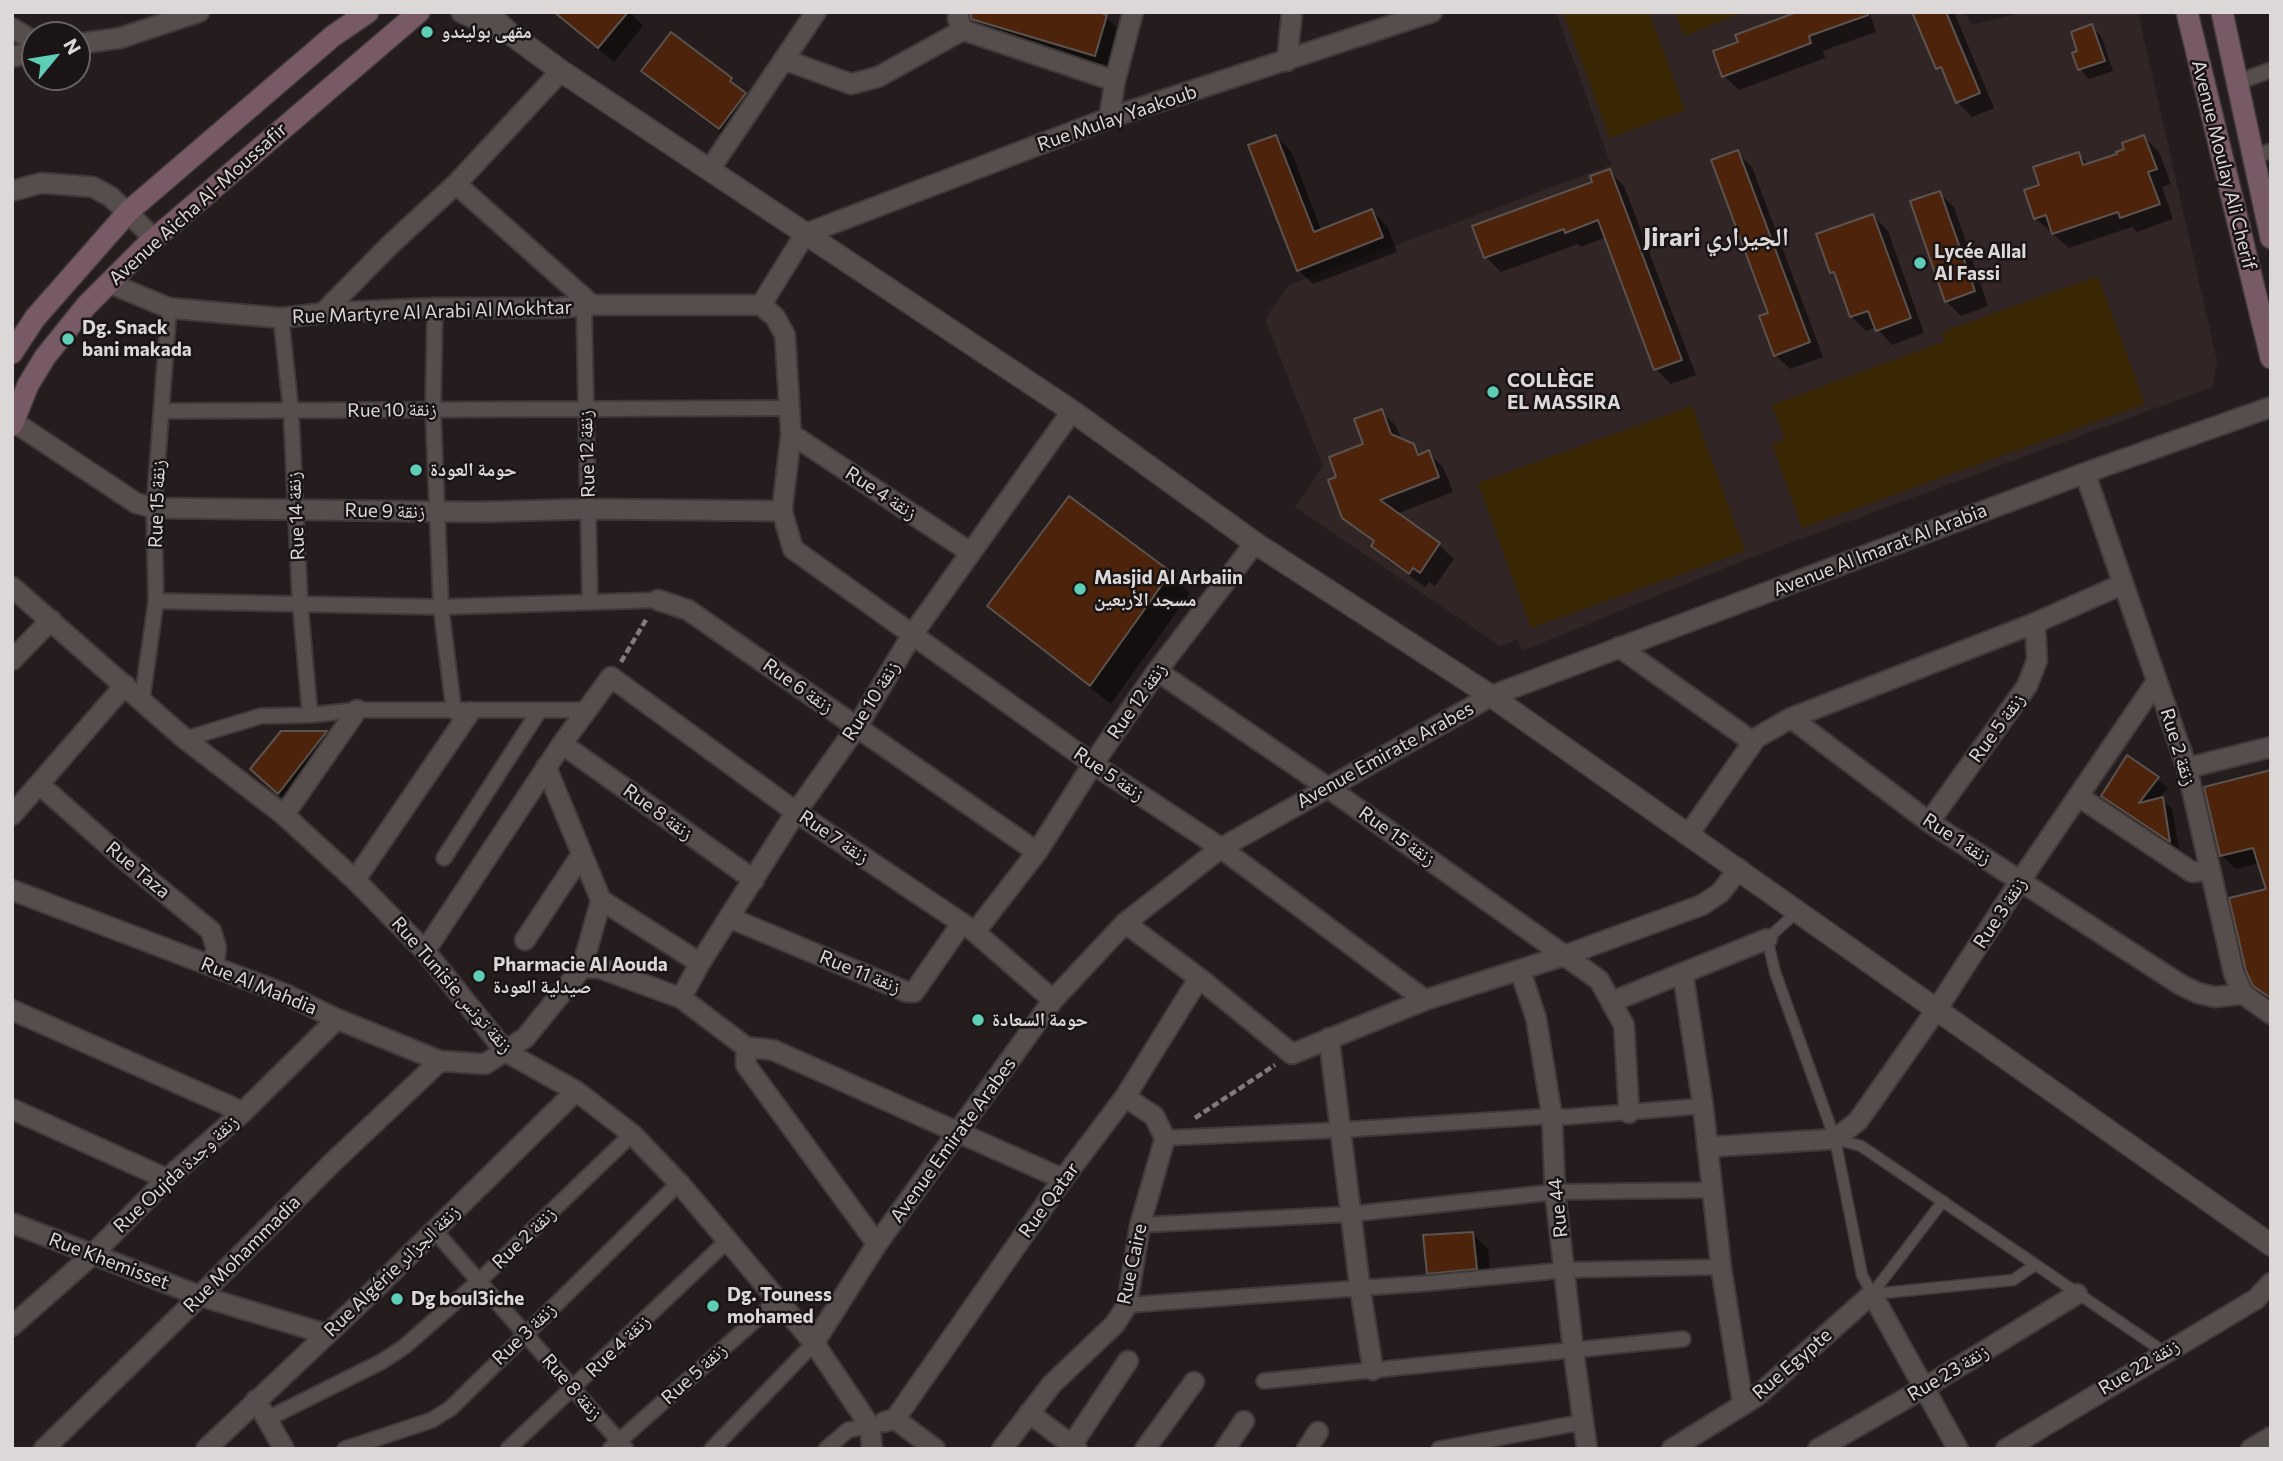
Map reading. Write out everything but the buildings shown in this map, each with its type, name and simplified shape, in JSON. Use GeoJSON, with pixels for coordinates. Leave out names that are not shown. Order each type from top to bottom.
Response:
{"type":"FeatureCollection","features":[{"type":"Feature","properties":{"kind":"main road","name":"Avenue Aicha Al-Moussafir"},"geometry":{"type":"LineString","coordinates":[[13,349],[35,318],[129,211],[333,36],[368,12]]}},
{"type":"Feature","properties":{"kind":"main road","name":"Avenue Aicha Al-Moussafir"},"geometry":{"type":"LineString","coordinates":[[13,423],[28,385],[45,357],[86,306],[155,239],[420,12]]}},
{"type":"Feature","properties":{"kind":"main road"},"geometry":{"type":"LineString","coordinates":[[420,12],[436,12]]}},
{"type":"Feature","properties":{"kind":"main road","name":"Avenue Moulay Ali Cherif"},"geometry":{"type":"LineString","coordinates":[[2187,12],[2271,358]]}},
{"type":"Feature","properties":{"kind":"main road","name":"Avenue Moulay Ali Cherif"},"geometry":{"type":"LineString","coordinates":[[2227,14],[2235,83],[2261,154],[2271,237]]}},
{"type":"Feature","properties":{"kind":"street"},"geometry":{"type":"LineString","coordinates":[[462,12],[508,32]]}},
{"type":"Feature","properties":{"kind":"street"},"geometry":{"type":"LineString","coordinates":[[487,12],[508,32],[561,71],[1072,411],[1255,543],[1490,696],[2271,1245]]}},
{"type":"Feature","properties":{"kind":"street"},"geometry":{"type":"LineString","coordinates":[[710,169],[816,12]]}},
{"type":"Feature","properties":{"kind":"street"},"geometry":{"type":"LineString","coordinates":[[1110,118],[1115,80],[1133,12]]}},
{"type":"Feature","properties":{"kind":"street"},"geometry":{"type":"LineString","coordinates":[[1287,61],[1292,12]]}},
{"type":"Feature","properties":{"kind":"street"},"geometry":{"type":"LineString","coordinates":[[91,42],[120,38],[193,13]]}},
{"type":"Feature","properties":{"kind":"street","name":"Rue Mulay Yaakoub"},"geometry":{"type":"LineString","coordinates":[[805,234],[1110,118],[1421,14]]}},
{"type":"Feature","properties":{"kind":"street"},"geometry":{"type":"LineString","coordinates":[[785,60],[851,84],[878,77],[960,20],[1115,80]]}},
{"type":"Feature","properties":{"kind":"street"},"geometry":{"type":"LineString","coordinates":[[2235,83],[2271,70]]}},
{"type":"Feature","properties":{"kind":"street"},"geometry":{"type":"LineString","coordinates":[[323,313],[391,244],[456,184],[561,71]]}},
{"type":"Feature","properties":{"kind":"street"},"geometry":{"type":"LineString","coordinates":[[12,191],[41,183],[93,187],[129,211],[155,239]]}},
{"type":"Feature","properties":{"kind":"street"},"geometry":{"type":"LineString","coordinates":[[456,184],[588,306]]}},
{"type":"Feature","properties":{"kind":"street"},"geometry":{"type":"LineString","coordinates":[[782,511],[791,434],[785,335],[775,317],[761,305],[805,234]]}},
{"type":"Feature","properties":{"kind":"street","name":"Rue Martyre Al Arabi Al Mokhtar"},"geometry":{"type":"LineString","coordinates":[[109,283],[169,308],[281,318],[323,313],[435,308],[557,309],[588,306],[761,305]]}},
{"type":"Feature","properties":{"kind":"street","name":"Rue 12 زنقة"},"geometry":{"type":"LineString","coordinates":[[588,306],[585,408],[590,602]]}},
{"type":"Feature","properties":{"kind":"street","name":"Rue 15 زنقة"},"geometry":{"type":"LineString","coordinates":[[142,700],[156,601],[154,508],[169,308]]}},
{"type":"Feature","properties":{"kind":"street"},"geometry":{"type":"LineString","coordinates":[[355,880],[462,712],[441,607],[433,410],[435,308]]}},
{"type":"Feature","properties":{"kind":"street","name":"Rue 14 زنقة"},"geometry":{"type":"LineString","coordinates":[[281,318],[291,411],[300,602],[310,715]]}},
{"type":"Feature","properties":{"kind":"street","name":"Avenue Al Imarat Al Arabia"},"geometry":{"type":"LineString","coordinates":[[1490,696],[2085,473],[2271,407]]}},
{"type":"Feature","properties":{"kind":"street","name":"Rue 10 زنقة"},"geometry":{"type":"LineString","coordinates":[[162,411],[790,408]]}},
{"type":"Feature","properties":{"kind":"street","name":"Rue 10 زنقة"},"geometry":{"type":"LineString","coordinates":[[681,998],[700,963],[796,812],[857,727],[912,635],[1072,411]]}},
{"type":"Feature","properties":{"kind":"street","name":"Rue 9 زنقة"},"geometry":{"type":"LineString","coordinates":[[13,423],[136,503],[154,508],[437,512],[588,509],[782,511]]}},
{"type":"Feature","properties":{"kind":"street","name":"Rue 4 زنقة"},"geometry":{"type":"LineString","coordinates":[[791,434],[970,552]]}},
{"type":"Feature","properties":{"kind":"street","name":"Rue 2 زنقة"},"geometry":{"type":"LineString","coordinates":[[2085,473],[2187,768],[2235,974],[2243,993]]}},
{"type":"Feature","properties":{"kind":"street","name":"Rue 5 زنقة"},"geometry":{"type":"LineString","coordinates":[[782,511],[793,549],[1093,764],[1221,848],[1425,1000]]}},
{"type":"Feature","properties":{"kind":"street","name":"Rue 12 زنقة"},"geometry":{"type":"LineString","coordinates":[[968,928],[1037,852],[1157,671],[1255,543]]}},
{"type":"Feature","properties":{"kind":"street"},"geometry":{"type":"LineString","coordinates":[[1688,835],[1753,742],[1791,718],[2035,623],[2123,584]]}},
{"type":"Feature","properties":{"kind":"street","name":"Rue Tunisie زنقة تونس"},"geometry":{"type":"LineString","coordinates":[[12,587],[185,739],[285,815],[355,880],[425,951],[506,1052],[576,1091],[632,1134],[679,1183],[814,1343],[870,1426],[872,1449]]}},
{"type":"Feature","properties":{"kind":"street"},"geometry":{"type":"LineString","coordinates":[[156,601],[441,607],[658,600]]}},
{"type":"Feature","properties":{"kind":"street","name":"Rue 6 زنقة"},"geometry":{"type":"LineString","coordinates":[[658,600],[688,610],[1037,852]]}},
{"type":"Feature","properties":{"kind":"street"},"geometry":{"type":"LineString","coordinates":[[12,660],[51,620]]}},
{"type":"Feature","properties":{"kind":"street","name":"Rue 5 زنقة"},"geometry":{"type":"LineString","coordinates":[[1929,821],[2027,686],[2037,660],[2035,623]]}},
{"type":"Feature","properties":{"kind":"street"},"geometry":{"type":"LineString","coordinates":[[1619,647],[1753,742]]}},
{"type":"Feature","properties":{"kind":"street","name":"Rue 15 زنقة"},"geometry":{"type":"LineString","coordinates":[[1157,671],[1327,787],[1599,980],[1624,1026],[1629,1113]]}},
{"type":"Feature","properties":{"kind":"street"},"geometry":{"type":"LineString","coordinates":[[425,951],[546,767],[611,677]]}},
{"type":"Feature","properties":{"kind":"street","name":"Rue 7 زنقة"},"geometry":{"type":"LineString","coordinates":[[611,677],[796,812],[968,928],[1053,1000]]}},
{"type":"Feature","properties":{"kind":"street","name":"Rue 3 زنقة"},"geometry":{"type":"LineString","coordinates":[[1835,1139],[1858,1121],[1937,1009],[2157,681]]}},
{"type":"Feature","properties":{"kind":"street"},"geometry":{"type":"LineString","coordinates":[[12,815],[125,685]]}},
{"type":"Feature","properties":{"kind":"street","name":"Avenue Emirate Arabes"},"geometry":{"type":"LineString","coordinates":[[814,1343],[877,1244],[1053,1000],[1125,923],[1221,848],[1490,696]]}},
{"type":"Feature","properties":{"kind":"street"},"geometry":{"type":"LineString","coordinates":[[185,739],[261,716],[357,710],[587,710]]}},
{"type":"Feature","properties":{"kind":"street"},"geometry":{"type":"LineString","coordinates":[[285,815],[357,710]]}},
{"type":"Feature","properties":{"kind":"street"},"geometry":{"type":"LineString","coordinates":[[444,858],[539,711]]}},
{"type":"Feature","properties":{"kind":"street","name":"Rue 1 زنقة"},"geometry":{"type":"LineString","coordinates":[[1791,718],[1929,821],[2198,993],[2215,997],[2243,993]]}},
{"type":"Feature","properties":{"kind":"street","name":"Rue 8 زنقة"},"geometry":{"type":"LineString","coordinates":[[562,744],[754,880]]}},
{"type":"Feature","properties":{"kind":"street"},"geometry":{"type":"LineString","coordinates":[[2187,768],[2271,747]]}},
{"type":"Feature","properties":{"kind":"street"},"geometry":{"type":"LineString","coordinates":[[546,767],[601,900],[700,963]]}},
{"type":"Feature","properties":{"kind":"street","name":"Rue Taza"},"geometry":{"type":"LineString","coordinates":[[39,784],[211,931],[216,947],[214,966]]}},
{"type":"Feature","properties":{"kind":"street"},"geometry":{"type":"LineString","coordinates":[[2078,796],[2192,872],[2210,870]]}},
{"type":"Feature","properties":{"kind":"street"},"geometry":{"type":"LineString","coordinates":[[525,940],[582,854]]}},
{"type":"Feature","properties":{"kind":"street"},"geometry":{"type":"LineString","coordinates":[[1125,923],[1199,978],[1292,1054],[1425,1000],[1566,955],[1702,905],[1720,893],[1739,869]]}},
{"type":"Feature","properties":{"kind":"street","name":"Rue Al Mahdia"},"geometry":{"type":"LineString","coordinates":[[12,890],[285,994],[337,1019],[440,1061],[485,1064],[506,1052]]}},
{"type":"Feature","properties":{"kind":"street"},"geometry":{"type":"LineString","coordinates":[[506,1052],[525,1038],[582,968],[601,900]]}},
{"type":"Feature","properties":{"kind":"street","name":"Rue 11 زنقة"},"geometry":{"type":"LineString","coordinates":[[730,918],[907,992],[914,992],[968,928]]}},
{"type":"Feature","properties":{"kind":"street"},"geometry":{"type":"LineString","coordinates":[[1611,1002],[1767,939]]}},
{"type":"Feature","properties":{"kind":"street"},"geometry":{"type":"LineString","coordinates":[[582,968],[599,968],[681,998],[746,1048],[773,1050],[1063,1179]]}},
{"type":"Feature","properties":{"kind":"street","name":"Rue 44"},"geometry":{"type":"LineString","coordinates":[[1520,970],[1536,1018],[1552,1116],[1555,1192],[1587,1449]]}},
{"type":"Feature","properties":{"kind":"street"},"geometry":{"type":"LineString","coordinates":[[1683,974],[1703,1106],[1721,1267],[1743,1405]]}},
{"type":"Feature","properties":{"kind":"street","name":"Rue Qatar"},"geometry":{"type":"LineString","coordinates":[[895,1419],[1063,1179],[1125,1097],[1199,978]]}},
{"type":"Feature","properties":{"kind":"street"},"geometry":{"type":"LineString","coordinates":[[2243,993],[2271,1014]]}},
{"type":"Feature","properties":{"kind":"street"},"geometry":{"type":"LineString","coordinates":[[12,1010],[243,1112]]}},
{"type":"Feature","properties":{"kind":"street","name":"Rue Oujda زنقة وجدة"},"geometry":{"type":"LineString","coordinates":[[12,1326],[91,1255],[167,1179],[243,1112],[337,1019]]}},
{"type":"Feature","properties":{"kind":"street"},"geometry":{"type":"LineString","coordinates":[[1329,1038],[1360,1288],[1373,1370]]}},
{"type":"Feature","properties":{"kind":"street"},"geometry":{"type":"LineString","coordinates":[[746,1048],[746,1065],[877,1244]]}},
{"type":"Feature","properties":{"kind":"street","name":"Rue Mohammadia"},"geometry":{"type":"LineString","coordinates":[[44,1449],[200,1297],[331,1163],[440,1061]]}},
{"type":"Feature","properties":{"kind":"street","name":"Rue Algérie زنقة الجزائر"},"geometry":{"type":"LineString","coordinates":[[206,1449],[576,1091]]}},
{"type":"Feature","properties":{"kind":"street"},"geometry":{"type":"LineString","coordinates":[[1125,1097],[1154,1116],[1165,1138],[1566,1117],[1703,1106]]}},
{"type":"Feature","properties":{"kind":"street"},"geometry":{"type":"LineString","coordinates":[[12,1109],[167,1179]]}},
{"type":"Feature","properties":{"kind":"street","name":"Rue 2 زنقة"},"geometry":{"type":"LineString","coordinates":[[267,1419],[381,1362],[404,1347],[480,1282],[632,1134]]}},
{"type":"Feature","properties":{"kind":"street","name":"Rue Caire"},"geometry":{"type":"LineString","coordinates":[[1002,1449],[1052,1384],[1115,1324],[1127,1305],[1140,1225],[1165,1138]]}},
{"type":"Feature","properties":{"kind":"street"},"geometry":{"type":"LineString","coordinates":[[1707,1147],[1835,1139]]}},
{"type":"Feature","properties":{"kind":"street","name":"Rue 3 زنقة"},"geometry":{"type":"LineString","coordinates":[[345,1449],[441,1415],[679,1183]]}},
{"type":"Feature","properties":{"kind":"street"},"geometry":{"type":"LineString","coordinates":[[1140,1225],[1351,1214],[1555,1192],[1711,1190]]}},
{"type":"Feature","properties":{"kind":"street","name":"Rue Khemisset"},"geometry":{"type":"LineString","coordinates":[[12,1223],[200,1297],[326,1334]]}},
{"type":"Feature","properties":{"kind":"street","name":"Rue 8 زنقة"},"geometry":{"type":"LineString","coordinates":[[434,1230],[573,1389],[619,1446]]}},
{"type":"Feature","properties":{"kind":"street","name":"Rue 4 زنقة"},"geometry":{"type":"LineString","coordinates":[[509,1449],[727,1241]]}},
{"type":"Feature","properties":{"kind":"street"},"geometry":{"type":"LineString","coordinates":[[1127,1305],[1565,1270],[1721,1267]]}},
{"type":"Feature","properties":{"kind":"street","name":"Rue 22 زنقة"},"geometry":{"type":"LineString","coordinates":[[2006,1449],[2256,1299],[2271,1283]]}},
{"type":"Feature","properties":{"kind":"street"},"geometry":{"type":"LineString","coordinates":[[1872,1294],[1958,1449]]}},
{"type":"Feature","properties":{"kind":"street","name":"Rue Egypte"},"geometry":{"type":"LineString","coordinates":[[1672,1449],[1757,1396],[1872,1294]]}},
{"type":"Feature","properties":{"kind":"street","name":"Rue 23 زنقة"},"geometry":{"type":"LineString","coordinates":[[1818,1449],[2077,1294]]}},
{"type":"Feature","properties":{"kind":"street","name":"Rue 5 زنقة"},"geometry":{"type":"LineString","coordinates":[[619,1446],[778,1300]]}},
{"type":"Feature","properties":{"kind":"street"},"geometry":{"type":"LineString","coordinates":[[1264,1381],[1683,1339]]}},
{"type":"Feature","properties":{"kind":"street"},"geometry":{"type":"LineString","coordinates":[[712,1449],[814,1343]]}},
{"type":"Feature","properties":{"kind":"street"},"geometry":{"type":"LineString","coordinates":[[1029,1413],[1073,1447],[1128,1361]]}},
{"type":"Feature","properties":{"kind":"street"},"geometry":{"type":"LineString","coordinates":[[1145,1449],[1194,1382]]}},
{"type":"Feature","properties":{"kind":"street"},"geometry":{"type":"LineString","coordinates":[[257,1400],[284,1449]]}},
{"type":"Feature","properties":{"kind":"street"},"geometry":{"type":"LineString","coordinates":[[827,1449],[848,1430],[895,1419],[935,1449]]}},
{"type":"Feature","properties":{"kind":"street"},"geometry":{"type":"LineString","coordinates":[[1224,1449],[1244,1421]]}},
{"type":"Feature","properties":{"kind":"street"},"geometry":{"type":"LineString","coordinates":[[1439,1449],[1583,1422]]}},
{"type":"Feature","properties":{"kind":"street"},"geometry":{"type":"LineString","coordinates":[[1307,1449],[1318,1432]]}},
{"type":"Feature","properties":{"kind":"street"},"geometry":{"type":"LineString","coordinates":[[2251,1449],[2271,1437]]}},
{"type":"Feature","properties":{"kind":"lane"},"geometry":{"type":"LineString","coordinates":[[1798,911],[1767,939],[1775,972],[1835,1139],[1862,1275],[1872,1294]]}},
{"type":"Feature","properties":{"kind":"lane"},"geometry":{"type":"LineString","coordinates":[[1835,1139],[1861,1146],[2164,1352]]}},
{"type":"Feature","properties":{"kind":"lane"},"geometry":{"type":"LineString","coordinates":[[1872,1294],[1943,1201]]}},
{"type":"Feature","properties":{"kind":"lane"},"geometry":{"type":"LineString","coordinates":[[1872,1294],[2013,1280],[2035,1265]]}},
{"type":"Feature","properties":{"kind":"path"},"geometry":{"type":"LineString","coordinates":[[611,677],[658,600]]}},
{"type":"Feature","properties":{"kind":"path"},"geometry":{"type":"LineString","coordinates":[[1165,1138],[1292,1054]]}},
{"type":"Feature","properties":{"kind":"shaded area","name":"Lycée Allal Al Fassi"},"geometry":{"type":"Polygon","coordinates":[[[1556,12],[1965,12],[1972,25],[2024,12],[2138,12],[2217,361],[2213,387],[1752,557],[1522,651],[1517,640],[1500,646],[1295,507],[1323,466],[1265,319],[1289,285],[1611,165],[1556,12]]]}},
{"type":"Feature","properties":{"kind":"shaded area"},"geometry":{"type":"Polygon","coordinates":[[[1563,12],[1649,12],[1685,110],[1610,138],[1563,12]]]}},
{"type":"Feature","properties":{"kind":"shaded area"},"geometry":{"type":"Polygon","coordinates":[[[1675,12],[1744,12],[1684,36],[1675,12]]]}},
{"type":"Feature","properties":{"kind":"shaded area"},"geometry":{"type":"Polygon","coordinates":[[[2098,276],[2145,404],[1802,528],[1772,444],[1785,439],[1772,405],[1945,341],[1942,332],[2098,276]]]}},
{"type":"Feature","properties":{"kind":"shaded area"},"geometry":{"type":"Polygon","coordinates":[[[1692,406],[1745,551],[1531,628],[1478,483],[1692,406]]]}},
{"type":"Feature","properties":{"kind":"place","name":"مقهى بوليندو"},"geometry":{"type":"Point","coordinates":[427,32]}},
{"type":"Feature","properties":{"kind":"place","name":"Lycée Allal Al Fassi"},"geometry":{"type":"Point","coordinates":[1920,263]}},
{"type":"Feature","properties":{"kind":"place","name":"Dg. Snack bani makada"},"geometry":{"type":"Point","coordinates":[68,339]}},
{"type":"Feature","properties":{"kind":"place","name":"COLLÈGE EL MASSIRA"},"geometry":{"type":"Point","coordinates":[1493,392]}},
{"type":"Feature","properties":{"kind":"place","name":"حومة العودة"},"geometry":{"type":"Point","coordinates":[416,470]}},
{"type":"Feature","properties":{"kind":"place","name":"Masjid Al Arbaiin مسجد الأربعين"},"geometry":{"type":"Point","coordinates":[1080,589]}},
{"type":"Feature","properties":{"kind":"place","name":"Pharmacie Al Aouda صيدلية العودة"},"geometry":{"type":"Point","coordinates":[479,976]}},
{"type":"Feature","properties":{"kind":"place","name":"حومة السعادة"},"geometry":{"type":"Point","coordinates":[978,1020]}},
{"type":"Feature","properties":{"kind":"place","name":"Dg boul3iche"},"geometry":{"type":"Point","coordinates":[397,1299]}},
{"type":"Feature","properties":{"kind":"place","name":"Dg. Touness mohamed"},"geometry":{"type":"Point","coordinates":[713,1306]}},
{"type":"Feature","properties":{"kind":"district","name":"Jirari الجيراري"},"geometry":{"type":"Point","coordinates":[1716,237]}}]}
